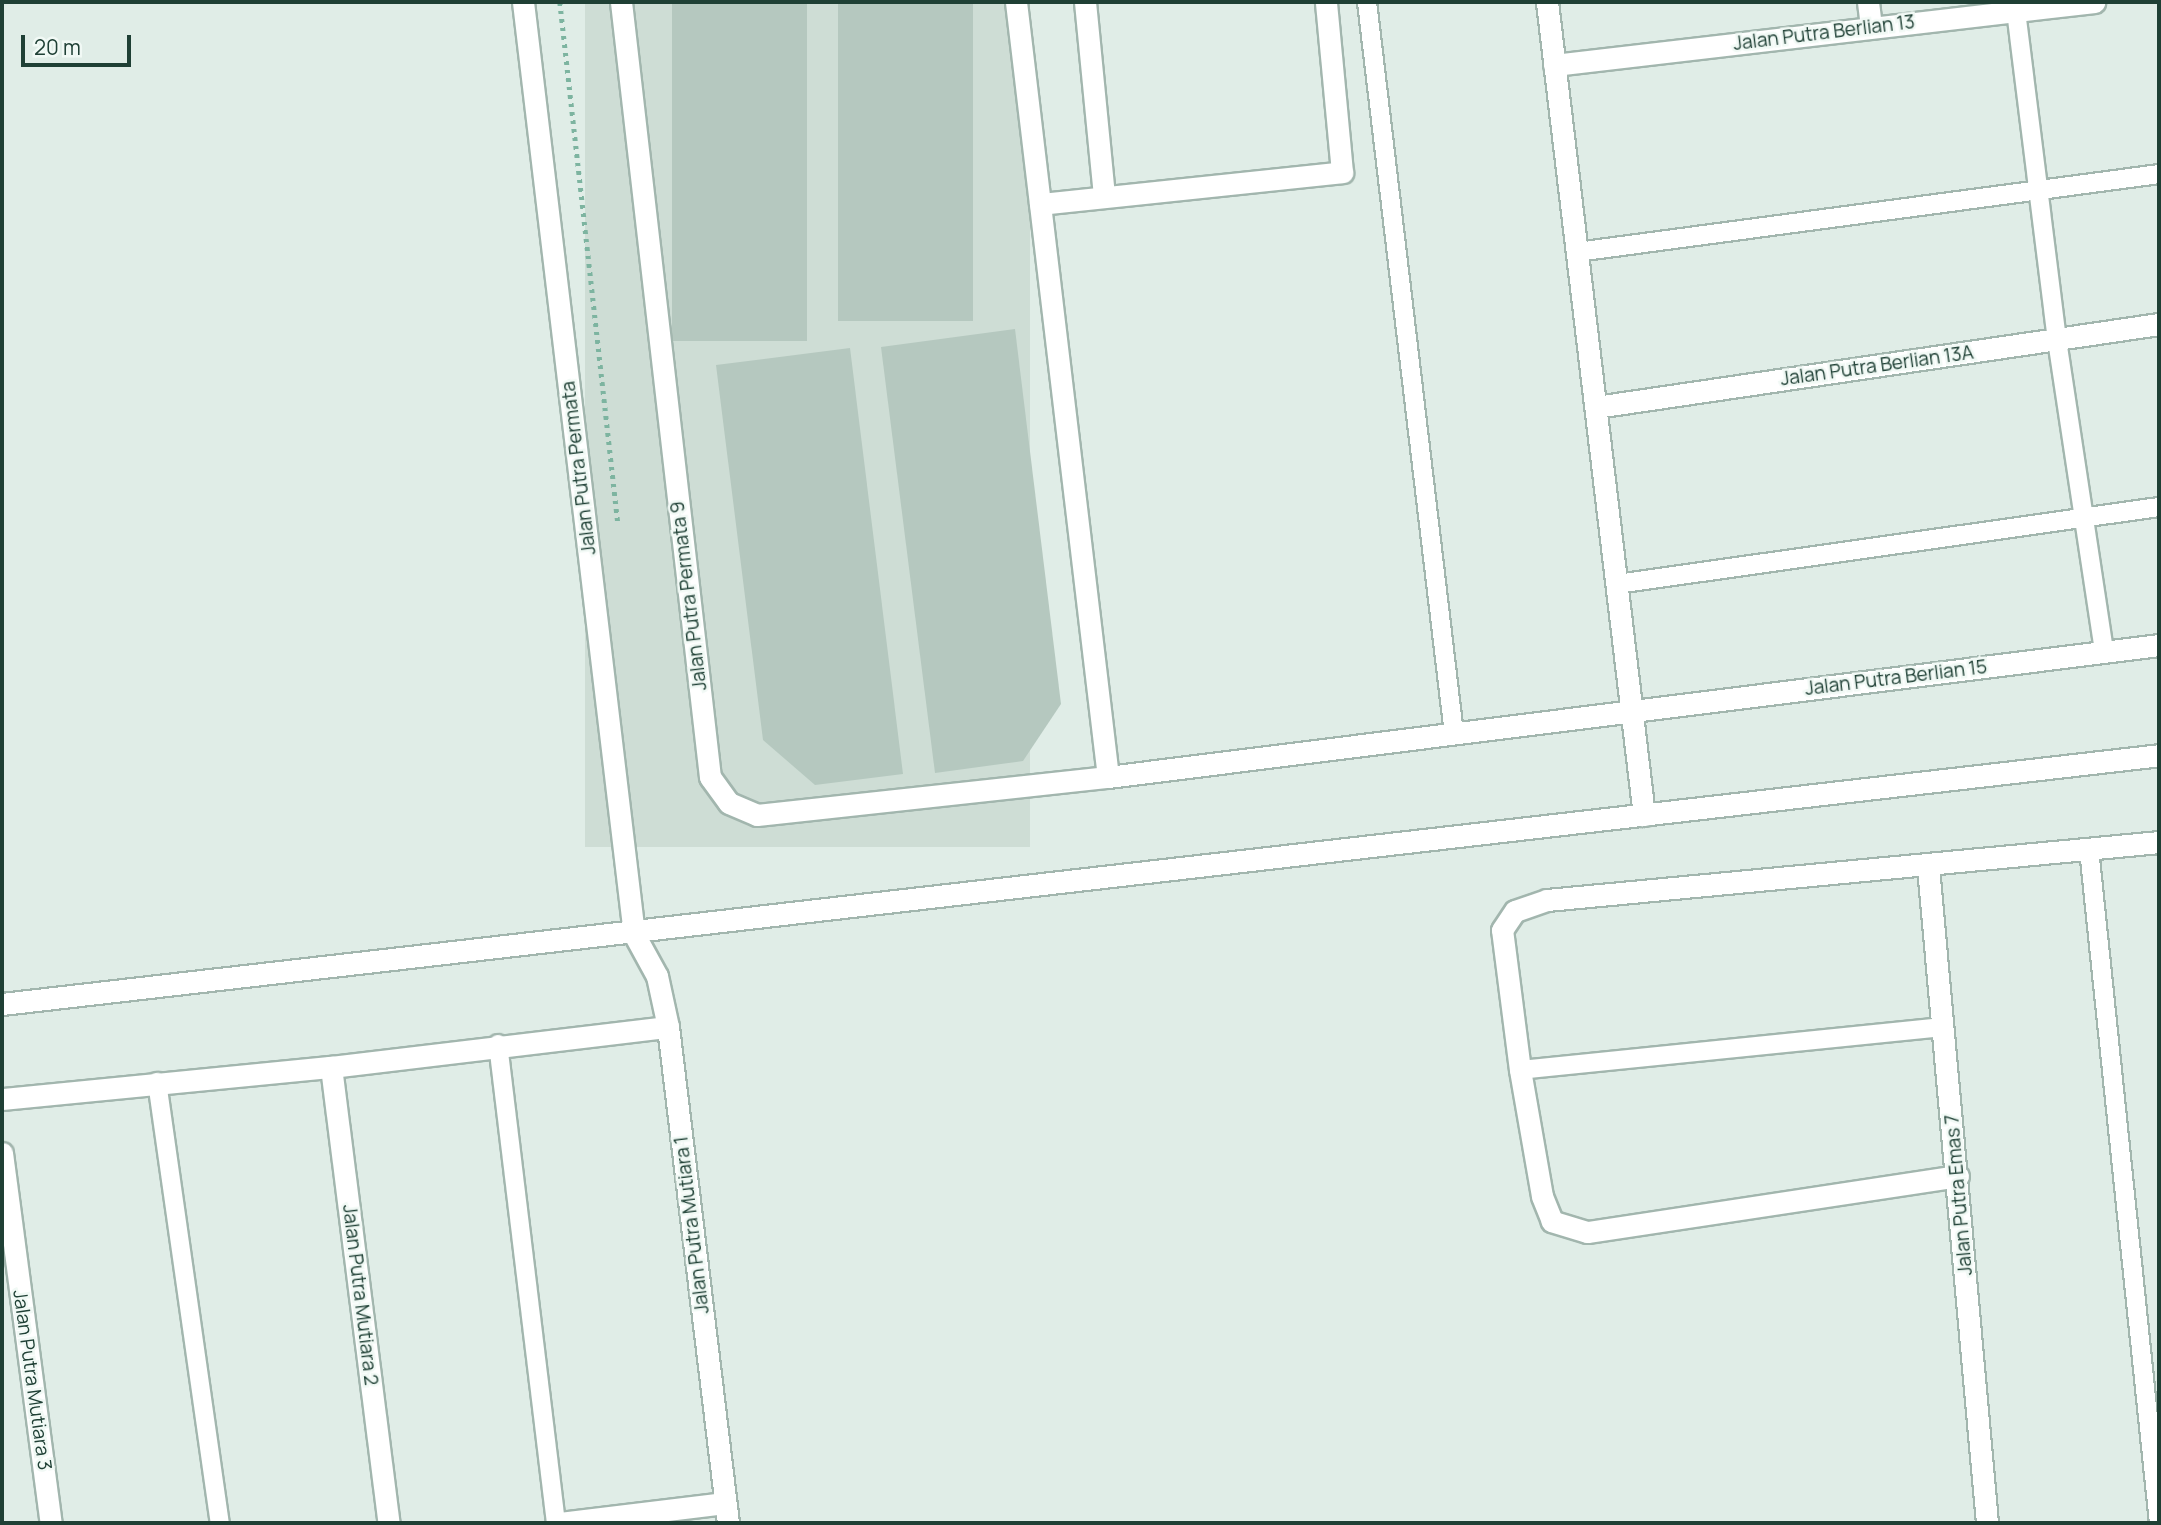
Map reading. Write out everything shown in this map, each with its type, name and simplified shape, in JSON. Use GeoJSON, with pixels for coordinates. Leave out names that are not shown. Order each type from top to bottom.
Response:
{"type":"FeatureCollection","features":[{"type":"Feature","properties":{"kind":"street","name":"Jalan Putra Permata"},"geometry":{"type":"LineString","coordinates":[[523,2],[634,934]]}},
{"type":"Feature","properties":{"kind":"street","name":"Jalan Putra Permata 9"},"geometry":{"type":"LineString","coordinates":[[621,2],[710,778],[729,803],[757,815],[1108,777],[1454,734]]}},
{"type":"Feature","properties":{"kind":"street"},"geometry":{"type":"LineString","coordinates":[[1016,2],[1108,777]]}},
{"type":"Feature","properties":{"kind":"street"},"geometry":{"type":"LineString","coordinates":[[1085,2],[1104,195]]}},
{"type":"Feature","properties":{"kind":"street"},"geometry":{"type":"LineString","coordinates":[[1040,204],[1104,195],[1342,172],[1326,2]]}},
{"type":"Feature","properties":{"kind":"street"},"geometry":{"type":"LineString","coordinates":[[1546,2],[1644,815]]}},
{"type":"Feature","properties":{"kind":"street"},"geometry":{"type":"LineString","coordinates":[[1868,2],[1871,27]]}},
{"type":"Feature","properties":{"kind":"street","name":"Jalan Putra Berlian 13"},"geometry":{"type":"LineString","coordinates":[[1554,65],[2094,2]]}},
{"type":"Feature","properties":{"kind":"street","name":"Jalan Putra Berlian 13A"},"geometry":{"type":"LineString","coordinates":[[1596,407],[2159,324]]}},
{"type":"Feature","properties":{"kind":"street","name":"Jalan Putra Berlian 15"},"geometry":{"type":"LineString","coordinates":[[1454,734],[2159,645]]}},
{"type":"Feature","properties":{"kind":"street"},"geometry":{"type":"LineString","coordinates":[[2,1004],[634,934],[2159,755]]}},
{"type":"Feature","properties":{"kind":"street"},"geometry":{"type":"LineString","coordinates":[[1958,1176],[1587,1232],[1552,1221],[1542,1196],[1520,1070],[1502,930],[1515,911],[1548,900],[1928,867],[2159,842]]}},
{"type":"Feature","properties":{"kind":"street","name":"Jalan Putra Emas 7"},"geometry":{"type":"LineString","coordinates":[[1928,867],[1958,1176],[1987,1523]]}},
{"type":"Feature","properties":{"kind":"street","name":"Jalan Putra Mutiara 1"},"geometry":{"type":"LineString","coordinates":[[634,934],[657,976],[668,1027],[727,1513]]}},
{"type":"Feature","properties":{"kind":"street"},"geometry":{"type":"LineString","coordinates":[[2,1099],[157,1082],[331,1068],[498,1044],[668,1027]]}},
{"type":"Feature","properties":{"kind":"street","name":"Jalan Putra Mutiara 2"},"geometry":{"type":"LineString","coordinates":[[331,1068],[389,1523]]}},
{"type":"Feature","properties":{"kind":"street","name":"Jalan Putra Mutiara 3"},"geometry":{"type":"LineString","coordinates":[[2,1153],[51,1523]]}},
{"type":"Feature","properties":{"kind":"street"},"geometry":{"type":"LineString","coordinates":[[558,1523],[727,1513]]}},
{"type":"Feature","properties":{"kind":"lane"},"geometry":{"type":"LineString","coordinates":[[1367,2],[1454,734]]}},
{"type":"Feature","properties":{"kind":"lane"},"geometry":{"type":"LineString","coordinates":[[2016,11],[2057,340],[2104,652]]}},
{"type":"Feature","properties":{"kind":"lane"},"geometry":{"type":"LineString","coordinates":[[1577,252],[2159,174]]}},
{"type":"Feature","properties":{"kind":"lane"},"geometry":{"type":"LineString","coordinates":[[1617,584],[2159,507]]}},
{"type":"Feature","properties":{"kind":"lane"},"geometry":{"type":"LineString","coordinates":[[2089,849],[2159,1523]]}},
{"type":"Feature","properties":{"kind":"lane"},"geometry":{"type":"LineString","coordinates":[[1520,1070],[1944,1027]]}},
{"type":"Feature","properties":{"kind":"lane"},"geometry":{"type":"LineString","coordinates":[[498,1044],[558,1523]]}},
{"type":"Feature","properties":{"kind":"lane"},"geometry":{"type":"LineString","coordinates":[[157,1082],[220,1523]]}},
{"type":"Feature","properties":{"kind":"path"},"geometry":{"type":"LineString","coordinates":[[560,2],[618,529]]}},
{"type":"Feature","properties":{"kind":"shaded area"},"geometry":{"type":"Polygon","coordinates":[[[585,2],[1030,2],[1030,847],[585,847],[585,2]]]}},
{"type":"Feature","properties":{"kind":"building"},"geometry":{"type":"Polygon","coordinates":[[[672,2],[807,2],[807,341],[672,341],[672,2]]]}},
{"type":"Feature","properties":{"kind":"building"},"geometry":{"type":"Polygon","coordinates":[[[838,2],[973,2],[973,321],[838,321],[838,2]]]}},
{"type":"Feature","properties":{"kind":"building"},"geometry":{"type":"Polygon","coordinates":[[[1015,329],[1061,704],[1023,761],[935,773],[881,347],[1015,329]]]}},
{"type":"Feature","properties":{"kind":"building"},"geometry":{"type":"Polygon","coordinates":[[[850,348],[903,774],[815,785],[763,740],[716,365],[850,348]]]}}]}
